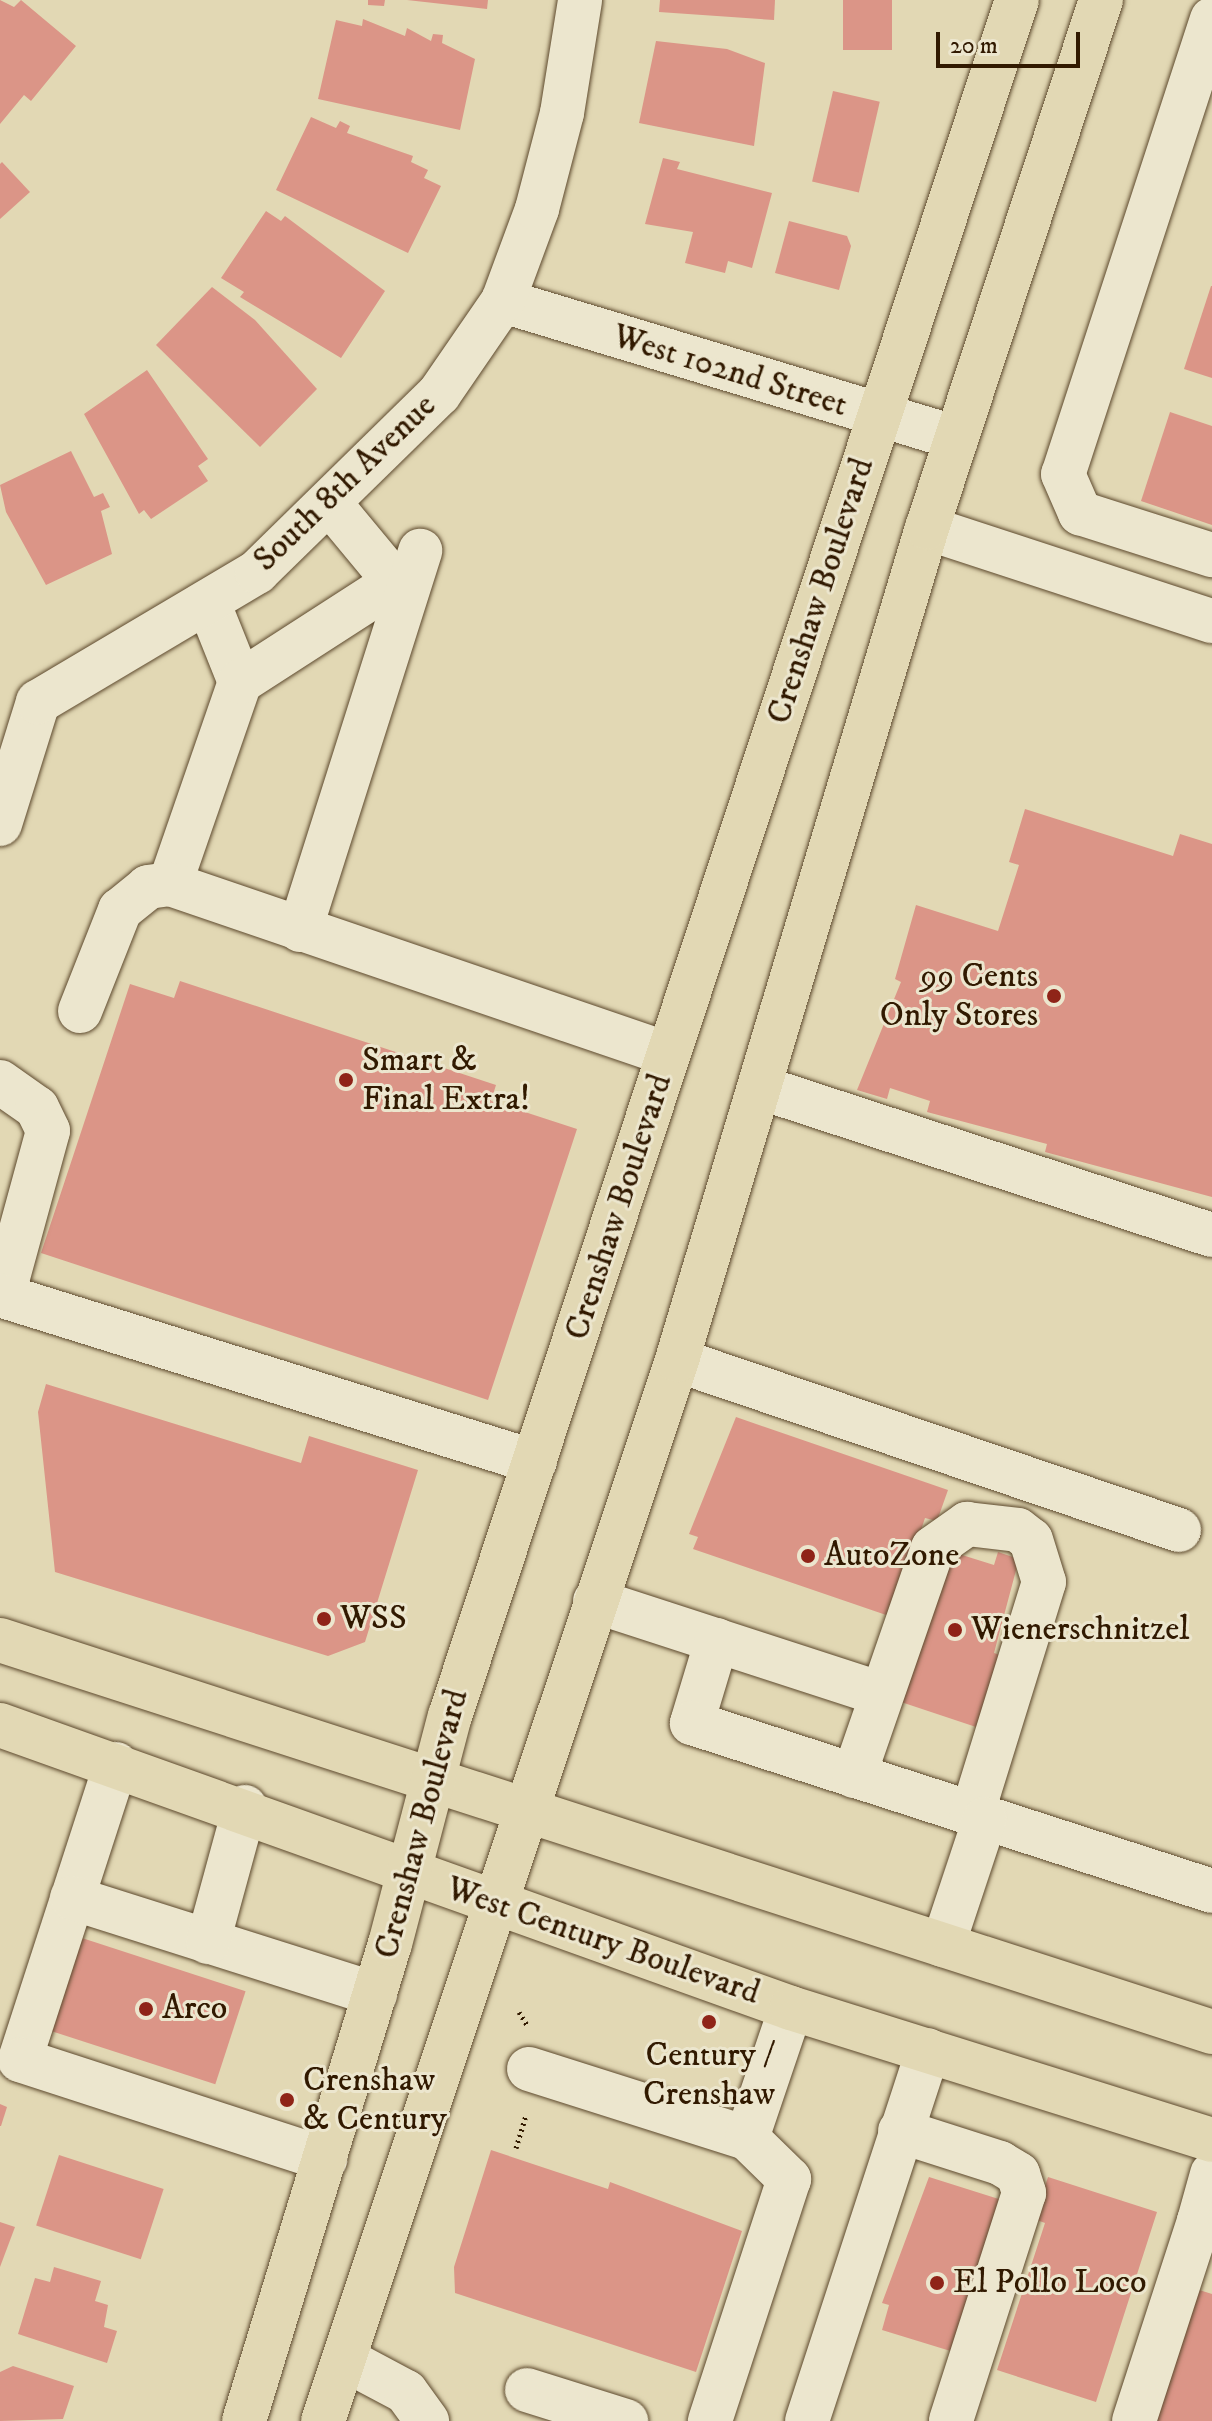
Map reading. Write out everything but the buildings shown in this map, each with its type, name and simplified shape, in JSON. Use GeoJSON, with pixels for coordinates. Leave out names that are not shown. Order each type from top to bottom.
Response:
{"type":"FeatureCollection","features":[{"type":"Feature","properties":{"kind":"main road","name":"Crenshaw Boulevard"},"geometry":{"type":"LineString","coordinates":[[244,2421],[375,1994],[433,1778],[668,1054],[1017,0]]}},
{"type":"Feature","properties":{"kind":"main road"},"geometry":{"type":"LineString","coordinates":[[323,2421],[677,1360],[762,1088],[927,528],[1101,0]]}},
{"type":"Feature","properties":{"kind":"main road"},"geometry":{"type":"LineString","coordinates":[[0,1640],[1212,2032]]}},
{"type":"Feature","properties":{"kind":"main road","name":"West Century Boulevard"},"geometry":{"type":"LineString","coordinates":[[0,1725],[245,1807],[408,1872],[791,2008],[1212,2140]]}},
{"type":"Feature","properties":{"kind":"street","name":"South 8th Avenue"},"geometry":{"type":"LineString","coordinates":[[0,824],[19,706],[257,572],[331,505],[439,394],[503,301],[562,113],[580,0]]}},
{"type":"Feature","properties":{"kind":"street"},"geometry":{"type":"LineString","coordinates":[[1212,19],[1063,474],[1080,513],[1212,555]]}},
{"type":"Feature","properties":{"kind":"street","name":"West 102nd Street"},"geometry":{"type":"LineString","coordinates":[[503,301],[957,438]]}},
{"type":"Feature","properties":{"kind":"street"},"geometry":{"type":"LineString","coordinates":[[170,884],[240,682],[395,582],[331,505]]}},
{"type":"Feature","properties":{"kind":"street"},"geometry":{"type":"LineString","coordinates":[[927,528],[1212,621]]}},
{"type":"Feature","properties":{"kind":"street"},"geometry":{"type":"LineString","coordinates":[[300,930],[420,551]]}},
{"type":"Feature","properties":{"kind":"street"},"geometry":{"type":"LineString","coordinates":[[208,602],[240,682]]}},
{"type":"Feature","properties":{"kind":"street"},"geometry":{"type":"LineString","coordinates":[[80,1011],[120,910],[148,887],[170,884],[668,1054]]}},
{"type":"Feature","properties":{"kind":"street"},"geometry":{"type":"LineString","coordinates":[[0,1082],[37,1108],[48,1131],[2,1301],[535,1462]]}},
{"type":"Feature","properties":{"kind":"street"},"geometry":{"type":"LineString","coordinates":[[762,1088],[1212,1235]]}},
{"type":"Feature","properties":{"kind":"street"},"geometry":{"type":"LineString","coordinates":[[677,1360],[1179,1530]]}},
{"type":"Feature","properties":{"kind":"street"},"geometry":{"type":"LineString","coordinates":[[854,1776],[881,1694],[942,1536],[967,1524],[996,1523],[1031,1540],[1044,1582],[943,1945]]}},
{"type":"Feature","properties":{"kind":"street"},"geometry":{"type":"LineString","coordinates":[[595,1601],[881,1694]]}},
{"type":"Feature","properties":{"kind":"street"},"geometry":{"type":"LineString","coordinates":[[717,1640],[692,1723],[1212,1891]]}},
{"type":"Feature","properties":{"kind":"street"},"geometry":{"type":"LineString","coordinates":[[116,1764],[20,2060],[325,2159]]}},
{"type":"Feature","properties":{"kind":"street"},"geometry":{"type":"LineString","coordinates":[[208,1942],[245,1807]]}},
{"type":"Feature","properties":{"kind":"street"},"geometry":{"type":"LineString","coordinates":[[72,1898],[375,1994]]}},
{"type":"Feature","properties":{"kind":"street"},"geometry":{"type":"LineString","coordinates":[[747,2138],[791,2008]]}},
{"type":"Feature","properties":{"kind":"street"},"geometry":{"type":"LineString","coordinates":[[807,2421],[928,2050]]}},
{"type":"Feature","properties":{"kind":"street"},"geometry":{"type":"LineString","coordinates":[[529,2069],[747,2138],[789,2179],[710,2421]]}},
{"type":"Feature","properties":{"kind":"street"},"geometry":{"type":"LineString","coordinates":[[900,2131],[1000,2163],[1018,2174],[1024,2193],[951,2421]]}},
{"type":"Feature","properties":{"kind":"street"},"geometry":{"type":"LineString","coordinates":[[1134,2421],[1205,2224],[1212,2174]]}},
{"type":"Feature","properties":{"kind":"street"},"geometry":{"type":"LineString","coordinates":[[344,2359],[406,2392],[427,2421]]}},
{"type":"Feature","properties":{"kind":"street"},"geometry":{"type":"LineString","coordinates":[[527,2390],[626,2421]]}},
{"type":"Feature","properties":{"kind":"place","name":"99 Cents Only Stores"},"geometry":{"type":"Point","coordinates":[1054,996]}},
{"type":"Feature","properties":{"kind":"place","name":"Smart & Final Extra!"},"geometry":{"type":"Point","coordinates":[346,1080]}},
{"type":"Feature","properties":{"kind":"place","name":"AutoZone"},"geometry":{"type":"Point","coordinates":[808,1556]}},
{"type":"Feature","properties":{"kind":"place","name":"WSS"},"geometry":{"type":"Point","coordinates":[324,1619]}},
{"type":"Feature","properties":{"kind":"place","name":"Wienerschnitzel"},"geometry":{"type":"Point","coordinates":[955,1630]}},
{"type":"Feature","properties":{"kind":"place","name":"Arco"},"geometry":{"type":"Point","coordinates":[146,2009]}},
{"type":"Feature","properties":{"kind":"place","name":"Century / Crenshaw"},"geometry":{"type":"Point","coordinates":[709,2022]}},
{"type":"Feature","properties":{"kind":"place","name":"Crenshaw & Century"},"geometry":{"type":"Point","coordinates":[287,2100]}},
{"type":"Feature","properties":{"kind":"place","name":"El Pollo Loco"},"geometry":{"type":"Point","coordinates":[937,2283]}}]}
